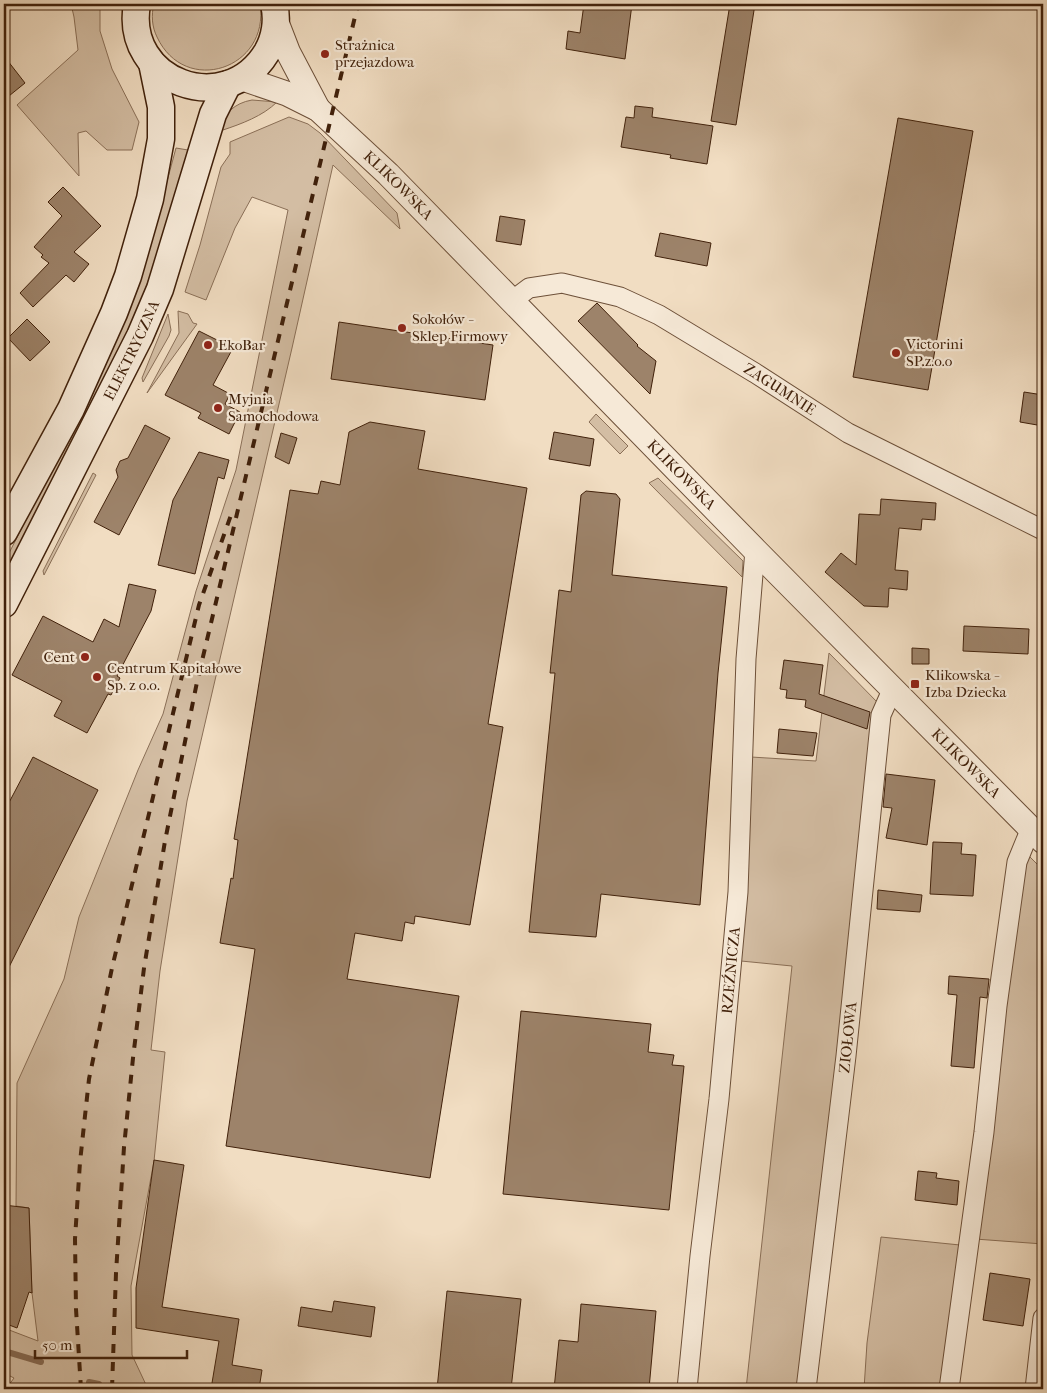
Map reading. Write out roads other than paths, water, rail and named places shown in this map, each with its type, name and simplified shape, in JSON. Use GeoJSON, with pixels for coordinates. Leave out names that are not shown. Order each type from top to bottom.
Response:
{"type":"FeatureCollection","features":[{"type":"Feature","properties":{"kind":"main road"},"geometry":{"type":"LineString","coordinates":[[137,4],[136,25],[138,38],[152,63],[173,80],[200,88],[214,87],[234,81],[252,70],[265,54],[274,35],[275,13]]}},
{"type":"Feature","properties":{"kind":"main road","name":"ELEKTRYCZNA"},"geometry":{"type":"LineString","coordinates":[[4,532],[71,409],[114,313],[128,276],[150,199],[161,139],[161,107],[152,63]]}},
{"type":"Feature","properties":{"kind":"main road","name":"ELEKTRYCZNA"},"geometry":{"type":"LineString","coordinates":[[4,604],[140,336],[160,289],[213,114],[234,81]]}},
{"type":"Feature","properties":{"kind":"street","name":"KLIKOWSKA"},"geometry":{"type":"LineString","coordinates":[[275,13],[288,52],[318,109]]}},
{"type":"Feature","properties":{"kind":"street","name":"KLIKOWSKA"},"geometry":{"type":"LineString","coordinates":[[234,81],[288,94],[318,109],[388,174],[755,550],[1037,834]]}},
{"type":"Feature","properties":{"kind":"street","name":"ZAGUMNIE"},"geometry":{"type":"LineString","coordinates":[[512,301],[528,288],[562,283],[620,297],[659,314],[848,433],[1043,530]]}},
{"type":"Feature","properties":{"kind":"street","name":"RZEŹNICZA"},"geometry":{"type":"LineString","coordinates":[[687,1389],[700,1256],[720,1090],[738,902],[746,659],[755,550]]}},
{"type":"Feature","properties":{"kind":"street","name":"ZIOŁOWA"},"geometry":{"type":"LineString","coordinates":[[806,1389],[846,1056],[881,715],[893,688]]}},
{"type":"Feature","properties":{"kind":"street"},"geometry":{"type":"LineString","coordinates":[[949,1389],[984,1132],[997,1006],[1018,862],[1024,843],[1037,834]]}},
{"type":"Feature","properties":{"kind":"street"},"geometry":{"type":"LineString","coordinates":[[1035,1389],[1043,1318]]}},
{"type":"Feature","properties":{"kind":"waterway"},"geometry":{"type":"LineString","coordinates":[[4,1351],[41,1362]]}},
{"type":"Feature","properties":{"kind":"waterway"},"geometry":{"type":"LineString","coordinates":[[89,1382],[99,1384]]}},
{"type":"Feature","properties":{"kind":"railway"},"geometry":{"type":"LineString","coordinates":[[112,1389],[116,1273],[124,1147],[144,968],[165,841],[197,682],[358,4]]}},
{"type":"Feature","properties":{"kind":"railway"},"geometry":{"type":"LineString","coordinates":[[81,1389],[76,1309],[75,1239],[80,1162],[89,1079],[112,968],[199,605],[231,515]]}},
{"type":"Feature","properties":{"kind":"place","name":"Strażnica przejazdowa"},"geometry":{"type":"Point","coordinates":[325,54]}},
{"type":"Feature","properties":{"kind":"place","name":"Sokołów - Sklep Firmowy"},"geometry":{"type":"Point","coordinates":[402,328]}},
{"type":"Feature","properties":{"kind":"place","name":"EkoBar"},"geometry":{"type":"Point","coordinates":[208,345]}},
{"type":"Feature","properties":{"kind":"place","name":"Victorini SP.z.o.o"},"geometry":{"type":"Point","coordinates":[896,353]}},
{"type":"Feature","properties":{"kind":"place","name":"Myjnia Samochodowa"},"geometry":{"type":"Point","coordinates":[218,408]}},
{"type":"Feature","properties":{"kind":"place","name":"Cent"},"geometry":{"type":"Point","coordinates":[85,657]}},
{"type":"Feature","properties":{"kind":"place","name":"Centrum Kapitałowe Sp. z o.o."},"geometry":{"type":"Point","coordinates":[97,677]}},
{"type":"Feature","properties":{"kind":"place","name":"Klikowska - Izba Dziecka"},"geometry":{"type":"Point","coordinates":[915,684]}}]}
